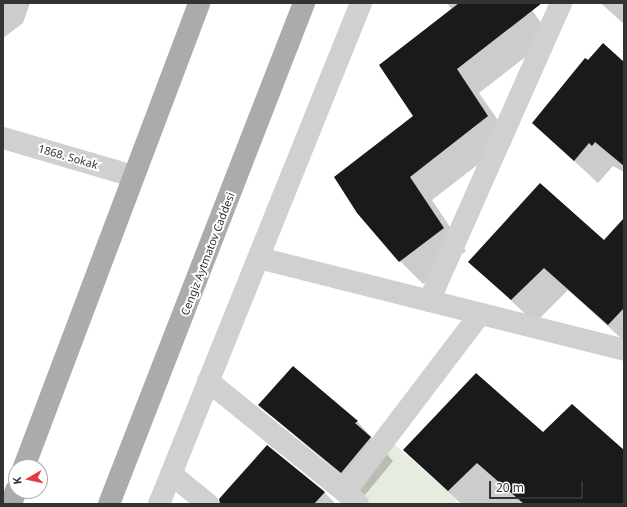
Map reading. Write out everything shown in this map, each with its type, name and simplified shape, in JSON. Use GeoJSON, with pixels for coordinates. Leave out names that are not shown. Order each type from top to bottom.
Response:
{"type":"FeatureCollection","features":[{"type":"Feature","properties":{"kind":"main road"},"geometry":{"type":"LineString","coordinates":[[27,459],[199,3]]}},
{"type":"Feature","properties":{"kind":"main road","name":"Cengiz Aytmatov Caddesi"},"geometry":{"type":"LineString","coordinates":[[109,504],[304,3]]}},
{"type":"Feature","properties":{"kind":"street"},"geometry":{"type":"LineString","coordinates":[[159,504],[361,3]]}},
{"type":"Feature","properties":{"kind":"street"},"geometry":{"type":"LineString","coordinates":[[429,301],[561,3]]}},
{"type":"Feature","properties":{"kind":"street","name":"1868. Sokak"},"geometry":{"type":"LineString","coordinates":[[3,138],[133,176]]}},
{"type":"Feature","properties":{"kind":"street"},"geometry":{"type":"LineString","coordinates":[[259,258],[624,350]]}},
{"type":"Feature","properties":{"kind":"street"},"geometry":{"type":"LineString","coordinates":[[208,381],[352,498],[480,314]]}},
{"type":"Feature","properties":{"kind":"street"},"geometry":{"type":"LineString","coordinates":[[171,474],[208,504]]}},
{"type":"Feature","properties":{"kind":"shaded area"},"geometry":{"type":"Polygon","coordinates":[[[387,438],[448,491],[459,504],[358,504],[345,492],[387,438]]]}},
{"type":"Feature","properties":{"kind":"building"},"geometry":{"type":"Polygon","coordinates":[[[459,3],[542,3],[457,69],[488,116],[410,177],[444,228],[399,262],[357,213],[334,177],[413,116],[379,65],[459,3]]]}},
{"type":"Feature","properties":{"kind":"building"},"geometry":{"type":"Polygon","coordinates":[[[603,43],[624,62],[624,166],[595,142],[592,146],[589,143],[574,161],[532,123],[585,58],[588,60],[603,43]]]}},
{"type":"Feature","properties":{"kind":"building"},"geometry":{"type":"Polygon","coordinates":[[[540,183],[604,240],[624,218],[624,308],[608,325],[544,268],[511,300],[468,262],[540,183]]]}},
{"type":"Feature","properties":{"kind":"building"},"geometry":{"type":"Polygon","coordinates":[[[293,366],[358,421],[355,423],[371,437],[341,473],[258,405],[293,366]]]}},
{"type":"Feature","properties":{"kind":"building"},"geometry":{"type":"Polygon","coordinates":[[[476,373],[543,432],[572,404],[624,450],[624,504],[524,504],[477,463],[448,491],[403,450],[476,373]]]}},
{"type":"Feature","properties":{"kind":"building"},"geometry":{"type":"Polygon","coordinates":[[[267,445],[325,492],[314,504],[220,504],[219,499],[267,445]]]}}]}
